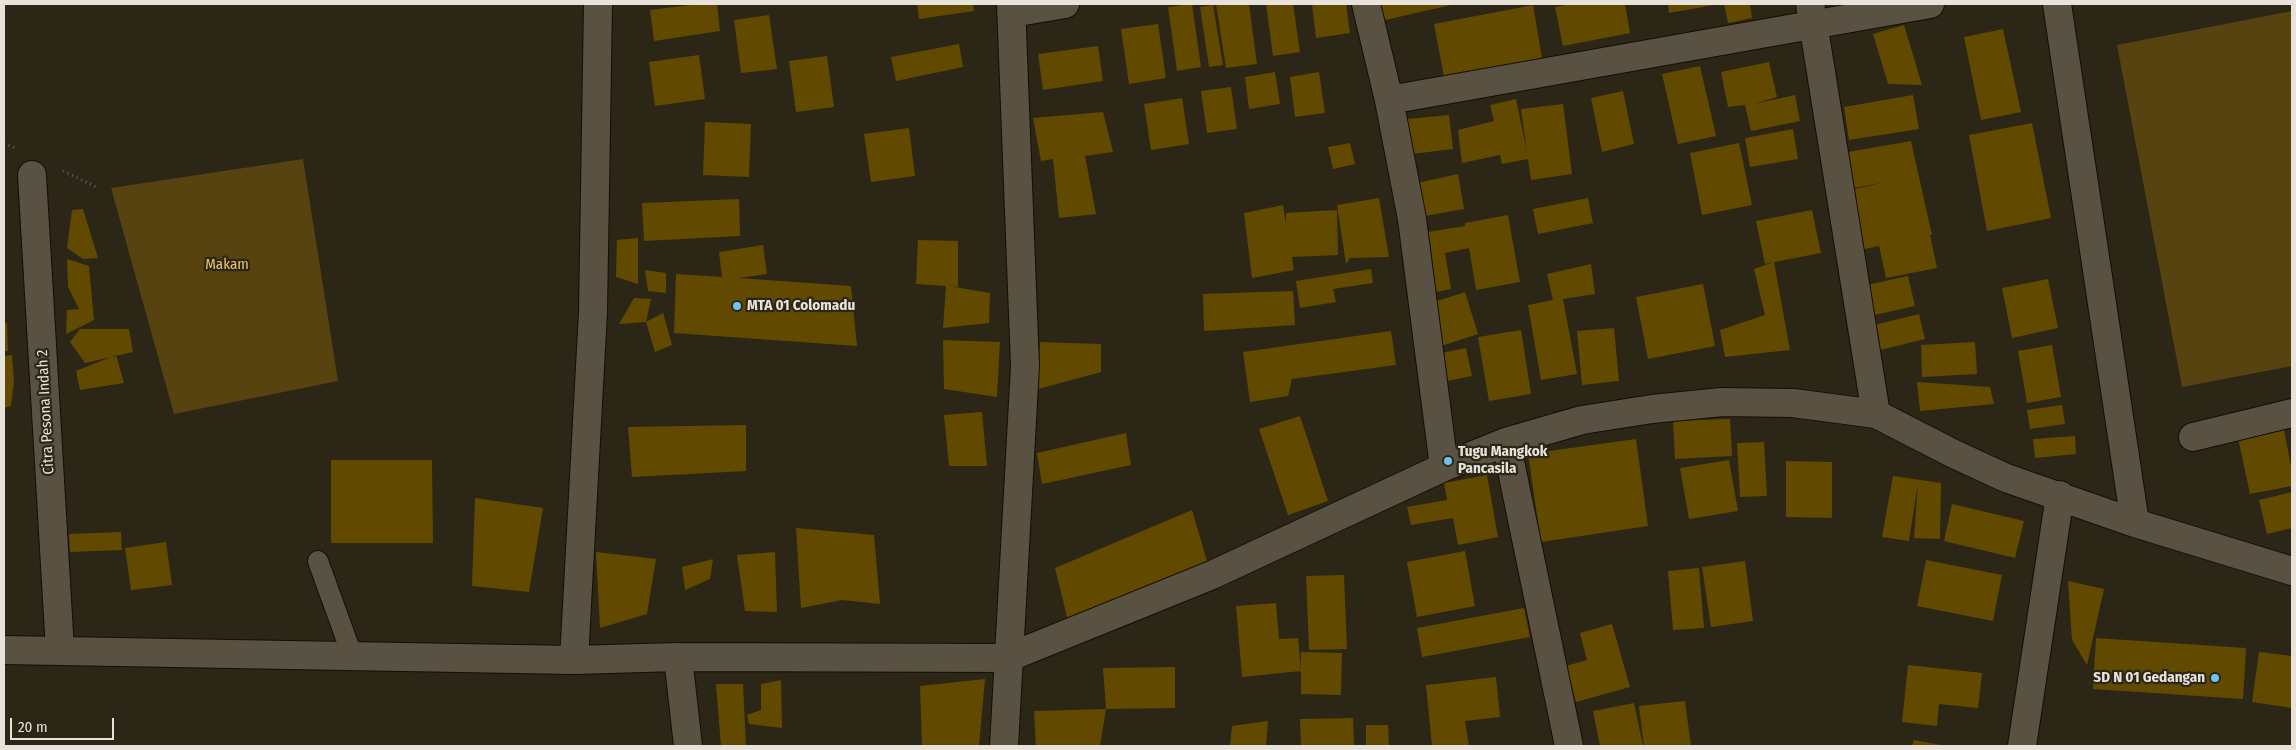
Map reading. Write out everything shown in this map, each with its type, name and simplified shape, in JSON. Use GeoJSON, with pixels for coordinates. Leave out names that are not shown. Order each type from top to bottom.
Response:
{"type":"FeatureCollection","features":[{"type":"Feature","properties":{"kind":"street"},"geometry":{"type":"LineString","coordinates":[[574,660],[593,312],[598,4]]}},
{"type":"Feature","properties":{"kind":"street"},"geometry":{"type":"LineString","coordinates":[[1004,746],[1007,658],[1025,366],[1012,8],[1065,4]]}},
{"type":"Feature","properties":{"kind":"street"},"geometry":{"type":"LineString","coordinates":[[1366,4],[1389,100],[1412,219],[1444,467]]}},
{"type":"Feature","properties":{"kind":"street"},"geometry":{"type":"LineString","coordinates":[[1389,100],[1811,14],[1930,4]]}},
{"type":"Feature","properties":{"kind":"street"},"geometry":{"type":"LineString","coordinates":[[2058,4],[2135,523]]}},
{"type":"Feature","properties":{"kind":"street"},"geometry":{"type":"LineString","coordinates":[[1811,14],[1876,414]]}},
{"type":"Feature","properties":{"kind":"street","name":"Citra Pesona Indah 2"},"geometry":{"type":"LineString","coordinates":[[32,175],[60,650]]}},
{"type":"Feature","properties":{"kind":"street"},"geometry":{"type":"LineString","coordinates":[[4,650],[574,660],[678,657],[1007,658],[1212,575],[1444,467],[1506,442],[1582,420],[1652,409],[1722,402],[1793,403],[1876,414],[1998,474],[2135,523],[2292,571]]}},
{"type":"Feature","properties":{"kind":"street"},"geometry":{"type":"LineString","coordinates":[[2194,437],[2292,414]]}},
{"type":"Feature","properties":{"kind":"street"},"geometry":{"type":"LineString","coordinates":[[1506,442],[1569,746]]}},
{"type":"Feature","properties":{"kind":"street"},"geometry":{"type":"LineString","coordinates":[[2022,746],[2060,496]]}},
{"type":"Feature","properties":{"kind":"street"},"geometry":{"type":"LineString","coordinates":[[678,657],[688,746]]}},
{"type":"Feature","properties":{"kind":"lane"},"geometry":{"type":"LineString","coordinates":[[318,561],[352,655]]}},
{"type":"Feature","properties":{"kind":"green space"},"geometry":{"type":"Polygon","coordinates":[[[2292,11],[2292,366],[2182,387],[2117,45],[2292,11]]]}},
{"type":"Feature","properties":{"kind":"green space","name":"Makam"},"geometry":{"type":"Polygon","coordinates":[[[303,159],[338,381],[174,414],[111,188],[303,159]]]}},
{"type":"Feature","properties":{"kind":"building"},"geometry":{"type":"Polygon","coordinates":[[[699,4],[717,4],[720,31],[654,41],[650,10],[699,4]]]}},
{"type":"Feature","properties":{"kind":"building"},"geometry":{"type":"Polygon","coordinates":[[[917,4],[973,4],[974,11],[919,19],[917,4]]]}},
{"type":"Feature","properties":{"kind":"building"},"geometry":{"type":"Polygon","coordinates":[[[1192,4],[1201,67],[1177,71],[1168,7],[1192,4]]]}},
{"type":"Feature","properties":{"kind":"building"},"geometry":{"type":"Polygon","coordinates":[[[1216,4],[1249,4],[1257,64],[1226,68],[1216,4]]]}},
{"type":"Feature","properties":{"kind":"building"},"geometry":{"type":"Polygon","coordinates":[[[1266,4],[1293,4],[1300,52],[1273,56],[1266,4]]]}},
{"type":"Feature","properties":{"kind":"building"},"geometry":{"type":"Polygon","coordinates":[[[1312,4],[1346,4],[1350,33],[1316,38],[1312,4]]]}},
{"type":"Feature","properties":{"kind":"building"},"geometry":{"type":"Polygon","coordinates":[[[1376,4],[1451,4],[1451,5],[1381,21],[1376,4]]]}},
{"type":"Feature","properties":{"kind":"building"},"geometry":{"type":"Polygon","coordinates":[[[1571,4],[1625,4],[1630,33],[1563,46],[1555,7],[1571,4]]]}},
{"type":"Feature","properties":{"kind":"building"},"geometry":{"type":"Polygon","coordinates":[[[1668,4],[1714,4],[1714,5],[1669,13],[1668,4]]]}},
{"type":"Feature","properties":{"kind":"building"},"geometry":{"type":"Polygon","coordinates":[[[1724,4],[1750,4],[1752,18],[1728,23],[1724,4]]]}},
{"type":"Feature","properties":{"kind":"building"},"geometry":{"type":"Polygon","coordinates":[[[1834,4],[1857,4],[1835,9],[1834,4]]]}},
{"type":"Feature","properties":{"kind":"building"},"geometry":{"type":"Polygon","coordinates":[[[1213,5],[1223,65],[1209,67],[1200,7],[1213,5]]]}},
{"type":"Feature","properties":{"kind":"building"},"geometry":{"type":"Polygon","coordinates":[[[1533,5],[1542,58],[1444,77],[1434,24],[1533,5]]]}},
{"type":"Feature","properties":{"kind":"building"},"geometry":{"type":"Polygon","coordinates":[[[769,15],[777,69],[741,73],[734,20],[769,15]]]}},
{"type":"Feature","properties":{"kind":"building"},"geometry":{"type":"Polygon","coordinates":[[[1158,24],[1166,78],[1129,84],[1121,29],[1158,24]]]}},
{"type":"Feature","properties":{"kind":"building"},"geometry":{"type":"Polygon","coordinates":[[[1904,25],[1922,85],[1888,84],[1873,34],[1904,25]]]}},
{"type":"Feature","properties":{"kind":"building"},"geometry":{"type":"Polygon","coordinates":[[[2003,29],[2021,112],[1981,120],[1964,37],[2003,29]]]}},
{"type":"Feature","properties":{"kind":"building"},"geometry":{"type":"Polygon","coordinates":[[[959,44],[963,67],[896,81],[891,57],[959,44]]]}},
{"type":"Feature","properties":{"kind":"building"},"geometry":{"type":"Polygon","coordinates":[[[1098,46],[1103,81],[1043,90],[1038,54],[1098,46]]]}},
{"type":"Feature","properties":{"kind":"building"},"geometry":{"type":"Polygon","coordinates":[[[699,55],[705,99],[655,106],[649,62],[699,55]]]}},
{"type":"Feature","properties":{"kind":"building"},"geometry":{"type":"Polygon","coordinates":[[[827,56],[834,107],[796,112],[789,61],[827,56]]]}},
{"type":"Feature","properties":{"kind":"building"},"geometry":{"type":"Polygon","coordinates":[[[1769,62],[1777,97],[1754,104],[1795,95],[1800,121],[1751,131],[1745,105],[1728,107],[1721,72],[1769,62]]]}},
{"type":"Feature","properties":{"kind":"building"},"geometry":{"type":"Polygon","coordinates":[[[1700,66],[1716,136],[1678,144],[1662,74],[1700,66]]]}},
{"type":"Feature","properties":{"kind":"building"},"geometry":{"type":"Polygon","coordinates":[[[1275,72],[1280,104],[1249,109],[1245,77],[1275,72]]]}},
{"type":"Feature","properties":{"kind":"building"},"geometry":{"type":"Polygon","coordinates":[[[1319,72],[1325,113],[1295,117],[1290,77],[1319,72]]]}},
{"type":"Feature","properties":{"kind":"building"},"geometry":{"type":"Polygon","coordinates":[[[1231,87],[1237,129],[1207,133],[1201,91],[1231,87]]]}},
{"type":"Feature","properties":{"kind":"building"},"geometry":{"type":"Polygon","coordinates":[[[1623,91],[1634,144],[1602,152],[1591,98],[1623,91]]]}},
{"type":"Feature","properties":{"kind":"building"},"geometry":{"type":"Polygon","coordinates":[[[1913,95],[1919,129],[1849,140],[1844,107],[1913,95]]]}},
{"type":"Feature","properties":{"kind":"building"},"geometry":{"type":"Polygon","coordinates":[[[1182,98],[1189,144],[1151,150],[1144,104],[1182,98]]]}},
{"type":"Feature","properties":{"kind":"building"},"geometry":{"type":"Polygon","coordinates":[[[1516,99],[1527,152],[1521,109],[1563,104],[1572,174],[1531,180],[1528,159],[1502,164],[1500,155],[1462,163],[1458,130],[1494,121],[1490,105],[1516,99]]]}},
{"type":"Feature","properties":{"kind":"building"},"geometry":{"type":"Polygon","coordinates":[[[1103,112],[1113,152],[1085,156],[1096,214],[1059,218],[1053,159],[1041,161],[1033,118],[1103,112]]]}},
{"type":"Feature","properties":{"kind":"building"},"geometry":{"type":"Polygon","coordinates":[[[1449,115],[1453,149],[1404,155],[1398,120],[1449,115]]]}},
{"type":"Feature","properties":{"kind":"building"},"geometry":{"type":"Polygon","coordinates":[[[705,122],[751,124],[749,177],[703,175],[705,122]]]}},
{"type":"Feature","properties":{"kind":"building"},"geometry":{"type":"Polygon","coordinates":[[[2032,123],[2051,218],[1987,231],[1969,135],[2032,123]]]}},
{"type":"Feature","properties":{"kind":"building"},"geometry":{"type":"Polygon","coordinates":[[[909,128],[915,176],[871,182],[864,134],[909,128]]]}},
{"type":"Feature","properties":{"kind":"building"},"geometry":{"type":"Polygon","coordinates":[[[1793,129],[1798,159],[1750,167],[1745,138],[1793,129]]]}},
{"type":"Feature","properties":{"kind":"building"},"geometry":{"type":"Polygon","coordinates":[[[1911,141],[1932,235],[1930,235],[1937,268],[1886,278],[1879,246],[1855,251],[1842,192],[1881,183],[1853,188],[1848,152],[1911,141]]]}},
{"type":"Feature","properties":{"kind":"building"},"geometry":{"type":"Polygon","coordinates":[[[1350,143],[1355,164],[1333,169],[1328,147],[1350,143]]]}},
{"type":"Feature","properties":{"kind":"building"},"geometry":{"type":"Polygon","coordinates":[[[1739,143],[1752,205],[1702,215],[1690,153],[1739,143]]]}},
{"type":"Feature","properties":{"kind":"building"},"geometry":{"type":"Polygon","coordinates":[[[1458,174],[1464,209],[1414,218],[1408,185],[1458,174]]]}},
{"type":"Feature","properties":{"kind":"building"},"geometry":{"type":"Polygon","coordinates":[[[1379,198],[1389,257],[1350,258],[1346,264],[1337,205],[1379,198]]]}},
{"type":"Feature","properties":{"kind":"building"},"geometry":{"type":"Polygon","coordinates":[[[1588,198],[1593,223],[1538,234],[1533,209],[1588,198]]]}},
{"type":"Feature","properties":{"kind":"building"},"geometry":{"type":"Polygon","coordinates":[[[739,199],[740,236],[644,241],[642,203],[739,199]]]}},
{"type":"Feature","properties":{"kind":"building"},"geometry":{"type":"Polygon","coordinates":[[[1283,205],[1286,224],[1286,213],[1337,210],[1338,255],[1292,257],[1294,270],[1252,278],[1244,213],[1283,205]]]}},
{"type":"Feature","properties":{"kind":"building"},"geometry":{"type":"Polygon","coordinates":[[[83,209],[98,258],[83,259],[67,248],[72,210],[83,209]]]}},
{"type":"Feature","properties":{"kind":"building"},"geometry":{"type":"Polygon","coordinates":[[[1812,210],[1821,253],[1765,264],[1756,221],[1812,210]]]}},
{"type":"Feature","properties":{"kind":"building"},"geometry":{"type":"Polygon","coordinates":[[[1508,215],[1520,282],[1476,290],[1469,248],[1445,253],[1451,289],[1426,294],[1415,234],[1465,226],[1465,223],[1508,215]]]}},
{"type":"Feature","properties":{"kind":"building"},"geometry":{"type":"Polygon","coordinates":[[[638,238],[638,284],[616,277],[617,240],[638,238]]]}},
{"type":"Feature","properties":{"kind":"building"},"geometry":{"type":"Polygon","coordinates":[[[918,240],[958,241],[958,287],[949,286],[990,293],[989,323],[943,328],[946,286],[916,284],[918,240]]]}},
{"type":"Feature","properties":{"kind":"building"},"geometry":{"type":"Polygon","coordinates":[[[763,245],[767,274],[739,278],[851,286],[857,346],[674,333],[676,274],[722,277],[719,252],[763,245]]]}},
{"type":"Feature","properties":{"kind":"building"},"geometry":{"type":"Polygon","coordinates":[[[67,259],[89,266],[94,320],[66,334],[67,310],[79,309],[68,287],[67,259]]]}},
{"type":"Feature","properties":{"kind":"building"},"geometry":{"type":"Polygon","coordinates":[[[1774,262],[1790,350],[1725,357],[1720,330],[1765,315],[1754,269],[1774,262]]]}},
{"type":"Feature","properties":{"kind":"building"},"geometry":{"type":"Polygon","coordinates":[[[1591,264],[1595,294],[1563,299],[1577,374],[1541,380],[1528,305],[1553,300],[1547,274],[1591,264]]]}},
{"type":"Feature","properties":{"kind":"building"},"geometry":{"type":"Polygon","coordinates":[[[1371,269],[1373,283],[1333,289],[1336,302],[1300,308],[1296,281],[1371,269]]]}},
{"type":"Feature","properties":{"kind":"building"},"geometry":{"type":"Polygon","coordinates":[[[645,270],[666,273],[666,293],[648,291],[645,270]]]}},
{"type":"Feature","properties":{"kind":"building"},"geometry":{"type":"Polygon","coordinates":[[[1908,276],[1915,306],[1870,316],[1863,286],[1908,276]]]}},
{"type":"Feature","properties":{"kind":"building"},"geometry":{"type":"Polygon","coordinates":[[[2048,279],[2058,328],[2012,338],[2002,288],[2048,279]]]}},
{"type":"Feature","properties":{"kind":"building"},"geometry":{"type":"Polygon","coordinates":[[[1703,284],[1715,346],[1648,359],[1636,297],[1703,284]]]}},
{"type":"Feature","properties":{"kind":"building"},"geometry":{"type":"Polygon","coordinates":[[[1293,291],[1295,325],[1204,331],[1203,294],[1293,291]]]}},
{"type":"Feature","properties":{"kind":"building"},"geometry":{"type":"Polygon","coordinates":[[[1465,292],[1478,334],[1438,347],[1425,305],[1465,292]]]}},
{"type":"Feature","properties":{"kind":"building"},"geometry":{"type":"Polygon","coordinates":[[[634,298],[651,299],[646,322],[619,324],[634,298]]]}},
{"type":"Feature","properties":{"kind":"building"},"geometry":{"type":"Polygon","coordinates":[[[663,313],[672,345],[655,352],[646,322],[663,313]]]}},
{"type":"Feature","properties":{"kind":"building"},"geometry":{"type":"Polygon","coordinates":[[[1919,314],[1925,339],[1876,351],[1870,326],[1919,314]]]}},
{"type":"Feature","properties":{"kind":"building"},"geometry":{"type":"Polygon","coordinates":[[[7,323],[8,351],[4,351],[4,324],[7,323]]]}},
{"type":"Feature","properties":{"kind":"building"},"geometry":{"type":"Polygon","coordinates":[[[1614,328],[1619,381],[1582,385],[1577,331],[1614,328]]]}},
{"type":"Feature","properties":{"kind":"building"},"geometry":{"type":"Polygon","coordinates":[[[80,329],[129,329],[133,352],[85,363],[70,342],[80,329]]]}},
{"type":"Feature","properties":{"kind":"building"},"geometry":{"type":"Polygon","coordinates":[[[1521,330],[1531,394],[1489,401],[1478,337],[1521,330]]]}},
{"type":"Feature","properties":{"kind":"building"},"geometry":{"type":"Polygon","coordinates":[[[1391,331],[1396,365],[1292,379],[1288,396],[1250,402],[1243,352],[1391,331]]]}},
{"type":"Feature","properties":{"kind":"building"},"geometry":{"type":"Polygon","coordinates":[[[943,340],[1000,342],[997,397],[944,389],[943,340]]]}},
{"type":"Feature","properties":{"kind":"building"},"geometry":{"type":"Polygon","coordinates":[[[1040,342],[1101,344],[1101,372],[1038,389],[1040,342]]]}},
{"type":"Feature","properties":{"kind":"building"},"geometry":{"type":"Polygon","coordinates":[[[1975,342],[1977,374],[1922,377],[1921,345],[1975,342]]]}},
{"type":"Feature","properties":{"kind":"building"},"geometry":{"type":"Polygon","coordinates":[[[2052,345],[2061,397],[2027,403],[2018,351],[2052,345]]]}},
{"type":"Feature","properties":{"kind":"building"},"geometry":{"type":"Polygon","coordinates":[[[1466,348],[1472,376],[1437,383],[1432,355],[1466,348]]]}},
{"type":"Feature","properties":{"kind":"building"},"geometry":{"type":"Polygon","coordinates":[[[12,355],[14,382],[11,406],[4,408],[4,356],[12,355]]]}},
{"type":"Feature","properties":{"kind":"building"},"geometry":{"type":"Polygon","coordinates":[[[116,355],[124,383],[80,390],[76,371],[116,355]]]}},
{"type":"Feature","properties":{"kind":"building"},"geometry":{"type":"Polygon","coordinates":[[[1917,382],[1990,387],[1994,404],[1920,411],[1917,382]]]}},
{"type":"Feature","properties":{"kind":"building"},"geometry":{"type":"Polygon","coordinates":[[[2062,405],[2065,424],[2030,429],[2027,410],[2062,405]]]}},
{"type":"Feature","properties":{"kind":"building"},"geometry":{"type":"Polygon","coordinates":[[[982,412],[987,466],[949,466],[944,415],[982,412]]]}},
{"type":"Feature","properties":{"kind":"building"},"geometry":{"type":"Polygon","coordinates":[[[1300,416],[1328,501],[1288,515],[1259,429],[1300,416]]]}},
{"type":"Feature","properties":{"kind":"building"},"geometry":{"type":"Polygon","coordinates":[[[1730,419],[1732,456],[1675,459],[1673,421],[1730,419]]]}},
{"type":"Feature","properties":{"kind":"building"},"geometry":{"type":"Polygon","coordinates":[[[746,425],[746,471],[632,477],[628,427],[746,425]]]}},
{"type":"Feature","properties":{"kind":"building"},"geometry":{"type":"Polygon","coordinates":[[[2284,429],[2292,472],[2292,486],[2250,494],[2238,438],[2284,429]]]}},
{"type":"Feature","properties":{"kind":"building"},"geometry":{"type":"Polygon","coordinates":[[[1126,433],[1131,465],[1042,484],[1037,453],[1126,433]]]}},
{"type":"Feature","properties":{"kind":"building"},"geometry":{"type":"Polygon","coordinates":[[[2075,436],[2076,454],[2035,458],[2033,439],[2075,436]]]}},
{"type":"Feature","properties":{"kind":"building"},"geometry":{"type":"Polygon","coordinates":[[[1636,439],[1648,526],[1541,542],[1528,454],[1636,439]]]}},
{"type":"Feature","properties":{"kind":"building"},"geometry":{"type":"Polygon","coordinates":[[[1764,442],[1767,496],[1740,497],[1737,443],[1764,442]]]}},
{"type":"Feature","properties":{"kind":"building"},"geometry":{"type":"Polygon","coordinates":[[[331,460],[432,460],[433,543],[331,543],[331,460]]]}},
{"type":"Feature","properties":{"kind":"building"},"geometry":{"type":"Polygon","coordinates":[[[1729,460],[1738,511],[1689,519],[1680,468],[1729,460]]]}},
{"type":"Feature","properties":{"kind":"building"},"geometry":{"type":"Polygon","coordinates":[[[1786,461],[1832,462],[1832,518],[1786,517],[1786,461]]]}},
{"type":"Feature","properties":{"kind":"building"},"geometry":{"type":"Polygon","coordinates":[[[1487,475],[1498,537],[1458,545],[1453,518],[1411,525],[1407,507],[1447,500],[1444,483],[1487,475]]]}},
{"type":"Feature","properties":{"kind":"building"},"geometry":{"type":"Polygon","coordinates":[[[1893,476],[1941,483],[1940,539],[1914,538],[1918,483],[1909,541],[1882,537],[1893,476]]]}},
{"type":"Feature","properties":{"kind":"building"},"geometry":{"type":"Polygon","coordinates":[[[2292,492],[2292,528],[2267,534],[2259,500],[2292,492]]]}},
{"type":"Feature","properties":{"kind":"building"},"geometry":{"type":"Polygon","coordinates":[[[475,498],[543,508],[529,592],[472,586],[475,498]]]}},
{"type":"Feature","properties":{"kind":"building"},"geometry":{"type":"Polygon","coordinates":[[[1952,504],[2024,521],[2015,558],[1944,541],[1952,504]]]}},
{"type":"Feature","properties":{"kind":"building"},"geometry":{"type":"Polygon","coordinates":[[[1192,510],[1207,561],[1068,621],[1055,568],[1192,510]]]}},
{"type":"Feature","properties":{"kind":"building"},"geometry":{"type":"Polygon","coordinates":[[[796,528],[874,535],[880,604],[842,600],[801,608],[796,528]]]}},
{"type":"Feature","properties":{"kind":"building"},"geometry":{"type":"Polygon","coordinates":[[[121,532],[122,550],[70,552],[69,534],[121,532]]]}},
{"type":"Feature","properties":{"kind":"building"},"geometry":{"type":"Polygon","coordinates":[[[166,542],[172,585],[131,590],[125,548],[166,542]]]}},
{"type":"Feature","properties":{"kind":"building"},"geometry":{"type":"Polygon","coordinates":[[[1465,551],[1475,606],[1417,617],[1407,562],[1465,551]]]}},
{"type":"Feature","properties":{"kind":"building"},"geometry":{"type":"Polygon","coordinates":[[[596,552],[656,559],[647,614],[600,628],[596,552]]]}},
{"type":"Feature","properties":{"kind":"building"},"geometry":{"type":"Polygon","coordinates":[[[775,552],[777,612],[745,611],[737,555],[775,552]]]}},
{"type":"Feature","properties":{"kind":"building"},"geometry":{"type":"Polygon","coordinates":[[[713,559],[710,579],[685,590],[682,567],[713,559]]]}},
{"type":"Feature","properties":{"kind":"building"},"geometry":{"type":"Polygon","coordinates":[[[1926,560],[2002,575],[1993,621],[1917,606],[1926,560]]]}},
{"type":"Feature","properties":{"kind":"building"},"geometry":{"type":"Polygon","coordinates":[[[1745,561],[1753,621],[1711,627],[1702,567],[1745,561]]]}},
{"type":"Feature","properties":{"kind":"building"},"geometry":{"type":"Polygon","coordinates":[[[1699,568],[1704,628],[1673,630],[1668,571],[1699,568]]]}},
{"type":"Feature","properties":{"kind":"building"},"geometry":{"type":"Polygon","coordinates":[[[1344,575],[1347,649],[1309,650],[1306,576],[1344,575]]]}},
{"type":"Feature","properties":{"kind":"building"},"geometry":{"type":"Polygon","coordinates":[[[2068,581],[2104,589],[2087,665],[2072,640],[2068,581]]]}},
{"type":"Feature","properties":{"kind":"building"},"geometry":{"type":"Polygon","coordinates":[[[1276,603],[1279,639],[1298,638],[1301,671],[1242,677],[1236,606],[1276,603]]]}},
{"type":"Feature","properties":{"kind":"building"},"geometry":{"type":"Polygon","coordinates":[[[1524,608],[1530,637],[1422,657],[1417,628],[1524,608]]]}},
{"type":"Feature","properties":{"kind":"building"},"geometry":{"type":"Polygon","coordinates":[[[1612,624],[1630,687],[1576,702],[1566,666],[1587,660],[1580,633],[1612,624]]]}},
{"type":"Feature","properties":{"kind":"building"},"geometry":{"type":"Polygon","coordinates":[[[2096,638],[2246,648],[2243,699],[2093,689],[2096,638]]]}},
{"type":"Feature","properties":{"kind":"building"},"geometry":{"type":"Polygon","coordinates":[[[1301,652],[1342,653],[1341,695],[1301,694],[1301,652]]]}},
{"type":"Feature","properties":{"kind":"building"},"geometry":{"type":"Polygon","coordinates":[[[2259,652],[2292,656],[2292,708],[2252,702],[2259,652]]]}},
{"type":"Feature","properties":{"kind":"building"},"geometry":{"type":"Polygon","coordinates":[[[1908,665],[1982,673],[1978,708],[1939,704],[1937,726],[1902,722],[1908,665]]]}},
{"type":"Feature","properties":{"kind":"building"},"geometry":{"type":"Polygon","coordinates":[[[1175,667],[1175,708],[1106,709],[1103,668],[1175,667]]]}},
{"type":"Feature","properties":{"kind":"building"},"geometry":{"type":"Polygon","coordinates":[[[1496,677],[1500,717],[1465,721],[1469,746],[1432,746],[1426,685],[1496,677]]]}},
{"type":"Feature","properties":{"kind":"building"},"geometry":{"type":"Polygon","coordinates":[[[985,679],[979,746],[922,746],[920,686],[985,679]]]}},
{"type":"Feature","properties":{"kind":"building"},"geometry":{"type":"Polygon","coordinates":[[[781,680],[782,728],[749,724],[747,715],[761,710],[761,684],[781,680]]]}},
{"type":"Feature","properties":{"kind":"building"},"geometry":{"type":"Polygon","coordinates":[[[716,684],[743,684],[746,746],[721,746],[716,684]]]}},
{"type":"Feature","properties":{"kind":"building"},"geometry":{"type":"Polygon","coordinates":[[[1685,701],[1691,746],[1644,746],[1639,706],[1685,701]]]}},
{"type":"Feature","properties":{"kind":"building"},"geometry":{"type":"Polygon","coordinates":[[[1634,703],[1643,746],[1600,746],[1593,711],[1634,703]]]}},
{"type":"Feature","properties":{"kind":"building"},"geometry":{"type":"Polygon","coordinates":[[[1106,709],[1100,746],[1036,746],[1034,711],[1106,709]]]}},
{"type":"Feature","properties":{"kind":"building"},"geometry":{"type":"Polygon","coordinates":[[[1353,718],[1354,746],[1301,746],[1300,719],[1353,718]]]}},
{"type":"Feature","properties":{"kind":"building"},"geometry":{"type":"Polygon","coordinates":[[[1268,721],[1266,746],[1230,746],[1232,726],[1268,721]]]}},
{"type":"Feature","properties":{"kind":"building"},"geometry":{"type":"Polygon","coordinates":[[[1366,725],[1388,725],[1389,746],[1366,746],[1366,725]]]}},
{"type":"Feature","properties":{"kind":"building"},"geometry":{"type":"Polygon","coordinates":[[[1914,740],[1941,745],[1941,746],[1912,746],[1914,740]]]}},
{"type":"Feature","properties":{"kind":"place","name":"MTA 01 Colomadu"},"geometry":{"type":"Point","coordinates":[737,306]}},
{"type":"Feature","properties":{"kind":"place","name":"Tugu Mangkok Pancasila"},"geometry":{"type":"Point","coordinates":[1448,461]}},
{"type":"Feature","properties":{"kind":"place","name":"SD N 01 Gedangan"},"geometry":{"type":"Point","coordinates":[2215,678]}}]}
